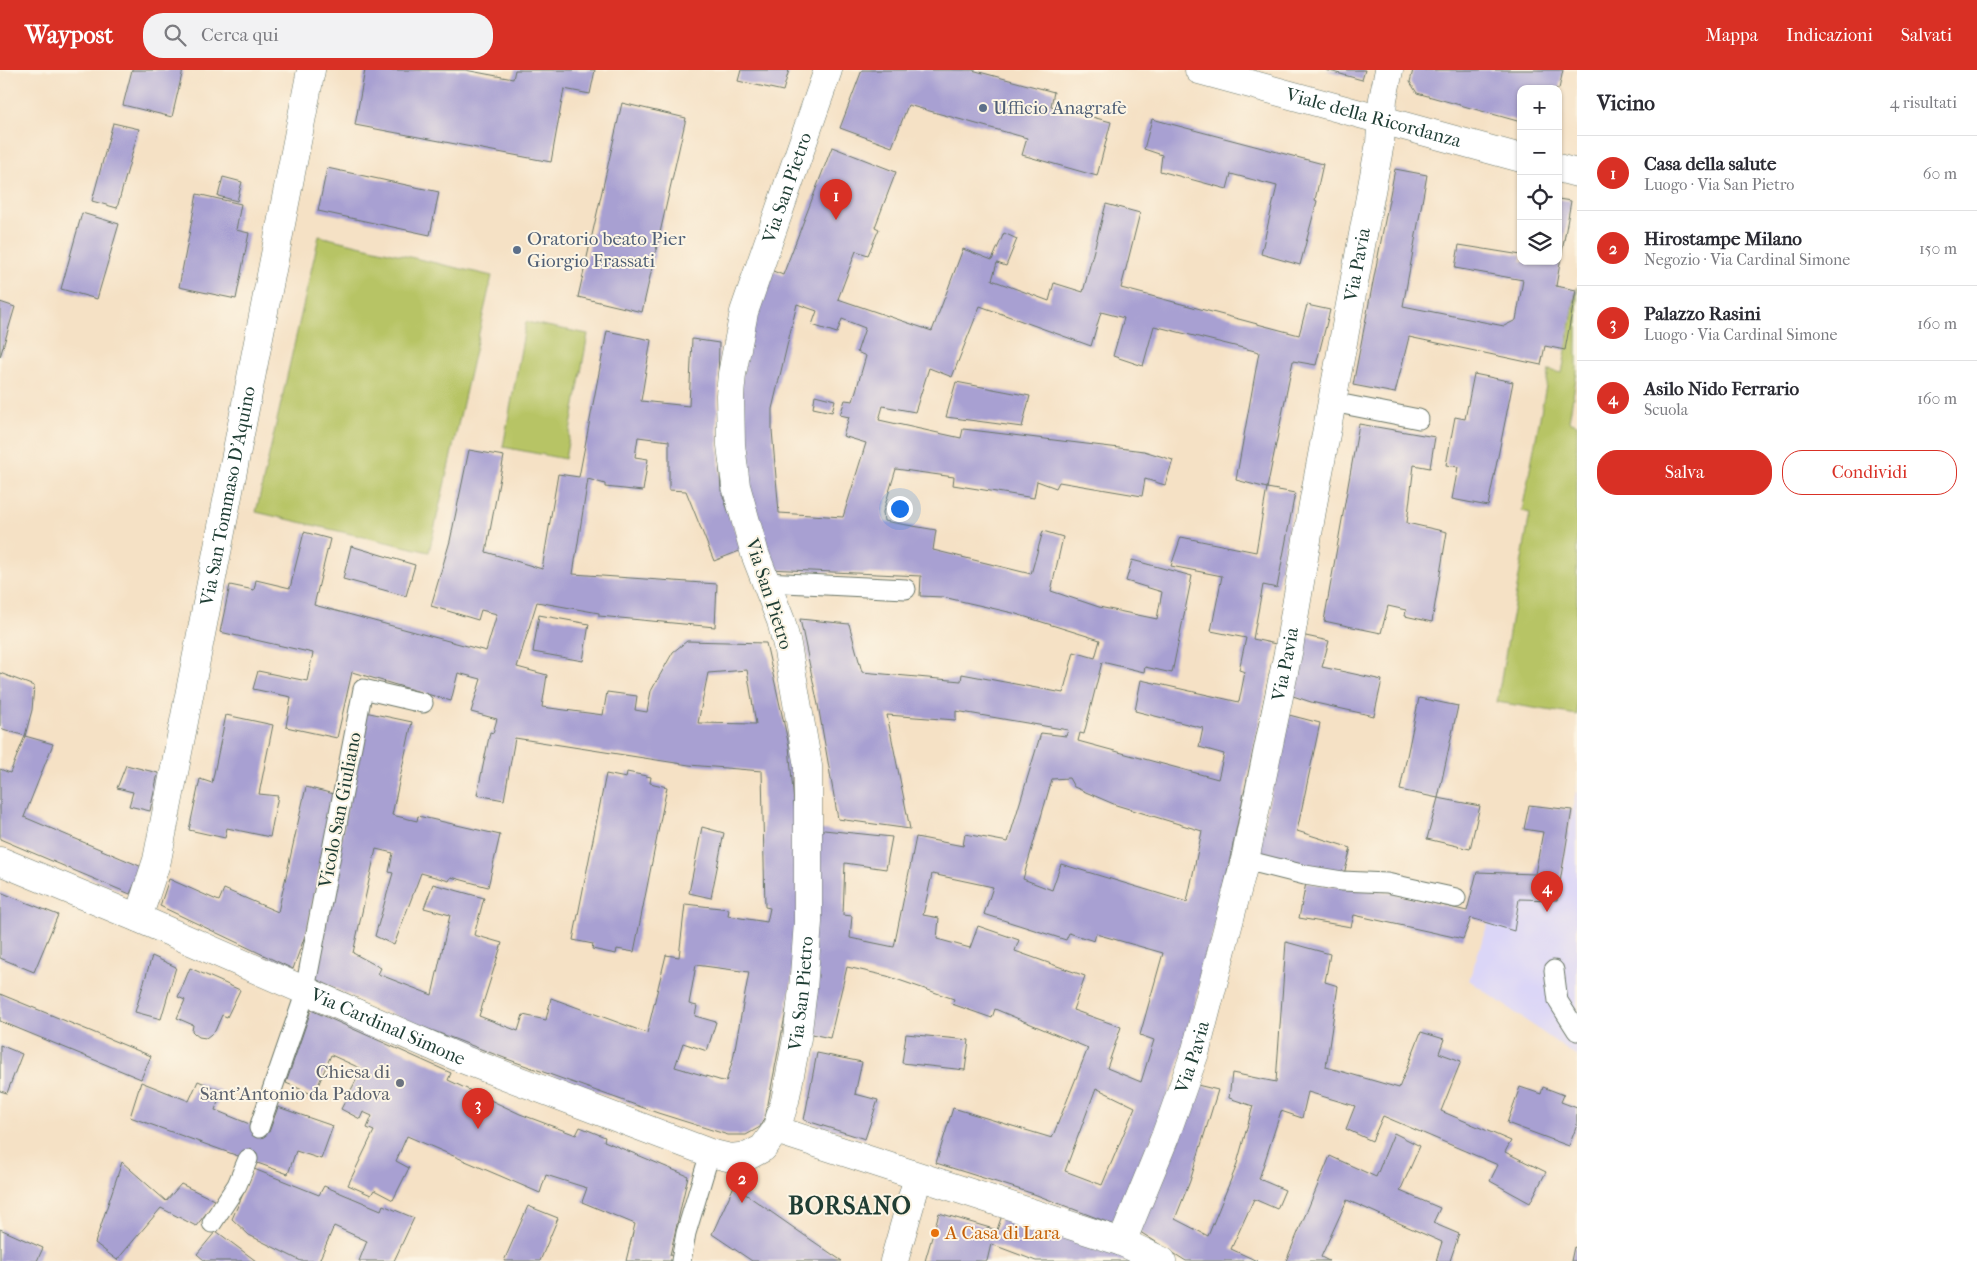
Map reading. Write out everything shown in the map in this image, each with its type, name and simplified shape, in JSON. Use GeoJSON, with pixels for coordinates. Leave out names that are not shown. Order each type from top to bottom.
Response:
{"type":"FeatureCollection","features":[{"type":"Feature","properties":{"kind":"street","name":"Via San Tommaso D'Aquino"},"geometry":{"type":"LineString","coordinates":[[138,918],[157,860],[311,70]]}},
{"type":"Feature","properties":{"kind":"street","name":"Via San Pietro"},"geometry":{"type":"LineString","coordinates":[[776,1130],[783,1113],[797,1038],[806,953],[808,766],[787,645],[781,621],[765,582],[740,503],[733,468],[730,421],[732,374],[738,336],[747,306],[828,70]]}},
{"type":"Feature","properties":{"kind":"street","name":"Viale della Ricordanza"},"geometry":{"type":"LineString","coordinates":[[1199,70],[1517,157]]}},
{"type":"Feature","properties":{"kind":"street","name":"Via Pavia"},"geometry":{"type":"LineString","coordinates":[[1122,1242],[1166,1137],[1196,1050],[1244,860],[1289,648],[1379,150],[1389,70]]}},
{"type":"Feature","properties":{"kind":"street"},"geometry":{"type":"LineString","coordinates":[[1562,169],[1577,173]]}},
{"type":"Feature","properties":{"kind":"street","name":"Via Cardinal Simone"},"geometry":{"type":"LineString","coordinates":[[0,861],[138,918],[462,1059],[710,1153],[732,1158],[748,1156],[763,1148],[776,1130]]}},
{"type":"Feature","properties":{"kind":"street"},"geometry":{"type":"LineString","coordinates":[[776,1130],[1122,1242],[1162,1261]]}},
{"type":"Feature","properties":{"kind":"street"},"geometry":{"type":"LineString","coordinates":[[894,1261],[918,1177]]}},
{"type":"Feature","properties":{"kind":"lane"},"geometry":{"type":"LineString","coordinates":[[1332,402],[1419,419]]}},
{"type":"Feature","properties":{"kind":"lane"},"geometry":{"type":"LineString","coordinates":[[765,582],[906,589]]}},
{"type":"Feature","properties":{"kind":"lane","name":"Vicolo San Giuliano"},"geometry":{"type":"LineString","coordinates":[[304,991],[363,689],[422,703]]}},
{"type":"Feature","properties":{"kind":"lane"},"geometry":{"type":"LineString","coordinates":[[1244,860],[1305,875],[1342,881],[1387,883],[1456,898]]}},
{"type":"Feature","properties":{"kind":"lane"},"geometry":{"type":"LineString","coordinates":[[1554,970],[1558,1001],[1577,1031]]}},
{"type":"Feature","properties":{"kind":"lane"},"geometry":{"type":"LineString","coordinates":[[259,1128],[303,1000],[304,991]]}},
{"type":"Feature","properties":{"kind":"lane"},"geometry":{"type":"LineString","coordinates":[[681,1261],[688,1227],[710,1153]]}},
{"type":"Feature","properties":{"kind":"lane"},"geometry":{"type":"LineString","coordinates":[[212,1223],[237,1185],[248,1159]]}},
{"type":"Feature","properties":{"kind":"shaded area"},"geometry":{"type":"Polygon","coordinates":[[[1577,784],[1577,1057],[1469,980],[1488,923],[1514,930],[1519,899],[1558,900],[1577,784]]]}},
{"type":"Feature","properties":{"kind":"green space"},"geometry":{"type":"Polygon","coordinates":[[[319,236],[492,276],[429,552],[256,512],[319,236]]]}},
{"type":"Feature","properties":{"kind":"green space"},"geometry":{"type":"Polygon","coordinates":[[[1577,287],[1577,372],[1569,421],[1577,424],[1577,715],[1497,702],[1530,513],[1522,511],[1549,370],[1562,373],[1577,287]]]}},
{"type":"Feature","properties":{"kind":"green space"},"geometry":{"type":"Polygon","coordinates":[[[526,322],[588,334],[565,459],[503,447],[526,322]]]}},
{"type":"Feature","properties":{"kind":"building"},"geometry":{"type":"Polygon","coordinates":[[[132,70],[183,70],[172,117],[123,105],[132,70]]]}},
{"type":"Feature","properties":{"kind":"building"},"geometry":{"type":"Polygon","coordinates":[[[365,70],[465,70],[513,79],[515,70],[595,70],[590,94],[564,89],[551,162],[355,125],[365,70]]]}},
{"type":"Feature","properties":{"kind":"building"},"geometry":{"type":"Polygon","coordinates":[[[741,70],[789,70],[783,91],[738,81],[741,70]]]}},
{"type":"Feature","properties":{"kind":"building","name":"Ufficio Anagrafe"},"geometry":{"type":"Polygon","coordinates":[[[862,70],[972,70],[1054,92],[1051,106],[1111,122],[1097,176],[1022,155],[1027,138],[908,105],[892,147],[840,128],[862,70]]]}},
{"type":"Feature","properties":{"kind":"building"},"geometry":{"type":"Polygon","coordinates":[[[1326,70],[1365,70],[1362,80],[1326,70]]]}},
{"type":"Feature","properties":{"kind":"building"},"geometry":{"type":"Polygon","coordinates":[[[1413,70],[1563,70],[1560,85],[1517,85],[1517,121],[1417,93],[1410,82],[1413,70]]]}},
{"type":"Feature","properties":{"kind":"building"},"geometry":{"type":"Polygon","coordinates":[[[622,103],[686,118],[642,312],[578,297],[622,103]]]}},
{"type":"Feature","properties":{"kind":"building"},"geometry":{"type":"Polygon","coordinates":[[[1152,119],[1323,164],[1315,200],[1317,201],[1300,265],[1261,254],[1277,186],[1231,174],[1227,189],[1160,171],[1162,155],[1144,149],[1152,119]]]}},
{"type":"Feature","properties":{"kind":"building"},"geometry":{"type":"Polygon","coordinates":[[[113,123],[139,129],[117,208],[92,201],[113,123]]]}},
{"type":"Feature","properties":{"kind":"building"},"geometry":{"type":"Polygon","coordinates":[[[832,147],[896,172],[875,227],[879,229],[868,255],[856,251],[838,299],[932,331],[963,249],[992,260],[1004,233],[1017,239],[1006,266],[997,263],[992,280],[1049,301],[1054,283],[1083,292],[1106,204],[1140,213],[1121,288],[1299,335],[1307,305],[1330,310],[1316,365],[1293,361],[1267,488],[1295,493],[1277,588],[1263,585],[1253,639],[1276,644],[1218,914],[1183,1049],[1162,1115],[1115,1225],[1034,1194],[936,1163],[953,1108],[1052,1138],[1088,1048],[995,1009],[992,1018],[952,1004],[954,999],[887,976],[847,967],[830,1038],[802,1032],[814,829],[892,837],[886,869],[845,863],[843,915],[852,916],[850,938],[894,947],[916,837],[963,846],[965,834],[1008,842],[1041,733],[1066,736],[1068,730],[956,711],[956,720],[887,715],[910,829],[838,819],[818,705],[800,619],[849,624],[862,672],[961,681],[962,674],[1063,693],[1074,652],[1095,658],[1100,640],[1013,613],[943,597],[920,596],[921,576],[767,569],[744,495],[741,380],[756,312],[773,271],[783,275],[832,147]],[[797,304],[772,409],[779,513],[843,517],[866,443],[843,436],[849,417],[840,415],[845,400],[853,401],[866,356],[857,352],[865,328],[842,319],[837,333],[812,325],[817,311],[797,304]],[[980,306],[952,377],[929,368],[915,412],[883,406],[879,420],[961,438],[963,429],[1144,451],[1173,460],[1165,485],[1145,479],[1142,496],[1059,482],[1056,488],[1037,481],[1034,498],[953,485],[954,477],[896,469],[883,512],[884,521],[936,530],[933,550],[1031,574],[1043,531],[1063,537],[1051,591],[1099,607],[1157,619],[1162,592],[1126,581],[1132,560],[1192,576],[1172,673],[1145,667],[1144,672],[1102,662],[1084,734],[1080,733],[1078,741],[1218,779],[1224,754],[1199,747],[1203,728],[1135,711],[1141,680],[1239,702],[1245,672],[1239,670],[1246,638],[1211,631],[1222,576],[1171,566],[1181,537],[1256,552],[1267,488],[1236,480],[1259,352],[1154,326],[1143,366],[1113,356],[1124,318],[1101,312],[1091,346],[980,306]],[[1069,778],[1052,779],[1023,879],[1052,890],[1061,864],[1187,902],[1202,831],[1116,805],[1074,787],[1069,778]],[[932,874],[923,915],[939,918],[937,939],[970,948],[978,926],[1019,940],[1015,951],[1085,976],[1073,1010],[1121,1027],[1107,1068],[1141,1082],[1154,1040],[1140,1035],[1163,953],[1096,934],[1094,941],[1069,933],[1066,940],[984,914],[993,887],[932,874]],[[1096,1088],[1065,1171],[1102,1185],[1135,1107],[1096,1088]]]}},
{"type":"Feature","properties":{"kind":"building"},"geometry":{"type":"Polygon","coordinates":[[[327,168],[439,192],[430,235],[318,211],[327,168]]]}},
{"type":"Feature","properties":{"kind":"building"},"geometry":{"type":"Polygon","coordinates":[[[1395,169],[1427,175],[1403,306],[1504,326],[1516,320],[1523,280],[1455,268],[1459,245],[1517,254],[1517,265],[1560,265],[1556,286],[1576,290],[1565,350],[1545,346],[1541,365],[1409,337],[1395,393],[1353,385],[1395,169]]]}},
{"type":"Feature","properties":{"kind":"building"},"geometry":{"type":"Polygon","coordinates":[[[223,177],[242,182],[237,201],[218,196],[223,177]]]}},
{"type":"Feature","properties":{"kind":"building"},"geometry":{"type":"Polygon","coordinates":[[[197,194],[241,204],[236,230],[249,233],[236,299],[179,287],[197,194]]]}},
{"type":"Feature","properties":{"kind":"building"},"geometry":{"type":"Polygon","coordinates":[[[1562,200],[1571,201],[1562,252],[1562,200]]]}},
{"type":"Feature","properties":{"kind":"building"},"geometry":{"type":"Polygon","coordinates":[[[82,213],[119,224],[97,299],[61,289],[82,213]]]}},
{"type":"Feature","properties":{"kind":"building"},"geometry":{"type":"Polygon","coordinates":[[[0,302],[15,307],[0,357],[0,302]]]}},
{"type":"Feature","properties":{"kind":"building"},"geometry":{"type":"Polygon","coordinates":[[[607,331],[651,340],[641,401],[689,406],[692,339],[719,343],[717,424],[721,491],[742,550],[714,561],[686,491],[669,490],[669,441],[638,437],[635,457],[648,459],[643,491],[605,487],[605,484],[588,479],[573,574],[717,584],[715,627],[599,616],[599,613],[537,602],[517,667],[547,675],[542,707],[603,715],[607,692],[637,696],[635,710],[647,712],[651,691],[673,652],[687,641],[766,643],[789,746],[797,838],[798,913],[792,980],[766,1114],[760,1127],[746,1135],[728,1135],[658,1113],[507,1059],[405,1020],[315,979],[365,712],[412,722],[392,815],[417,821],[418,816],[500,835],[488,887],[451,877],[449,881],[421,873],[394,945],[375,936],[393,873],[389,872],[393,853],[376,849],[353,953],[381,968],[378,974],[432,995],[450,915],[424,908],[433,884],[484,898],[474,935],[502,943],[479,1016],[518,1031],[523,1015],[546,1020],[551,998],[647,1033],[666,955],[679,957],[685,904],[729,909],[728,916],[767,922],[770,908],[765,907],[762,771],[689,765],[515,738],[504,800],[477,795],[490,732],[493,733],[497,719],[471,712],[481,679],[458,673],[451,701],[352,672],[337,738],[286,727],[291,697],[253,689],[258,671],[307,681],[313,653],[220,632],[230,585],[254,590],[256,580],[290,588],[304,532],[330,539],[314,605],[486,651],[497,614],[481,610],[478,620],[431,606],[450,541],[469,450],[504,456],[486,552],[542,569],[558,474],[579,477],[607,331]],[[747,670],[708,673],[698,723],[756,724],[747,670]],[[696,965],[689,1004],[697,1006],[695,1016],[716,1022],[707,1051],[683,1043],[675,1067],[726,1082],[733,1059],[749,972],[696,965]]]}},
{"type":"Feature","properties":{"kind":"building"},"geometry":{"type":"Polygon","coordinates":[[[1474,374],[1513,382],[1488,506],[1452,499],[1458,467],[1446,465],[1455,417],[1465,419],[1474,374]]]}},
{"type":"Feature","properties":{"kind":"building"},"geometry":{"type":"Polygon","coordinates":[[[956,382],[1030,396],[1022,427],[946,417],[956,382]]]}},
{"type":"Feature","properties":{"kind":"building"},"geometry":{"type":"Polygon","coordinates":[[[815,395],[835,400],[832,412],[813,408],[815,395]]]}},
{"type":"Feature","properties":{"kind":"building"},"geometry":{"type":"Polygon","coordinates":[[[1359,424],[1435,437],[1430,468],[1414,465],[1407,523],[1447,532],[1432,622],[1405,616],[1406,610],[1388,606],[1381,633],[1324,621],[1359,424]]]}},
{"type":"Feature","properties":{"kind":"building"},"geometry":{"type":"Polygon","coordinates":[[[351,546],[415,565],[406,596],[343,579],[351,546]]]}},
{"type":"Feature","properties":{"kind":"building"},"geometry":{"type":"Polygon","coordinates":[[[539,615],[589,624],[583,661],[533,652],[539,615]]]}},
{"type":"Feature","properties":{"kind":"building"},"geometry":{"type":"Polygon","coordinates":[[[1301,635],[1329,641],[1322,667],[1382,680],[1374,716],[1311,702],[1287,694],[1301,635]]]}},
{"type":"Feature","properties":{"kind":"building"},"geometry":{"type":"Polygon","coordinates":[[[0,673],[34,686],[32,710],[25,736],[0,728],[0,673]]]}},
{"type":"Feature","properties":{"kind":"building"},"geometry":{"type":"Polygon","coordinates":[[[1419,698],[1458,706],[1438,798],[1400,790],[1419,698]]]}},
{"type":"Feature","properties":{"kind":"building"},"geometry":{"type":"Polygon","coordinates":[[[226,715],[273,725],[259,794],[278,796],[270,837],[227,828],[225,838],[189,830],[200,779],[212,783],[226,715]]]}},
{"type":"Feature","properties":{"kind":"building"},"geometry":{"type":"Polygon","coordinates":[[[1289,715],[1320,723],[1297,831],[1351,848],[1344,874],[1257,854],[1289,715]]]}},
{"type":"Feature","properties":{"kind":"building"},"geometry":{"type":"Polygon","coordinates":[[[25,736],[53,744],[24,817],[142,867],[130,894],[0,839],[0,769],[10,773],[25,736]]]}},
{"type":"Feature","properties":{"kind":"building"},"geometry":{"type":"Polygon","coordinates":[[[126,765],[158,773],[150,811],[129,806],[133,792],[117,788],[126,765]]]}},
{"type":"Feature","properties":{"kind":"building"},"geometry":{"type":"Polygon","coordinates":[[[627,772],[651,777],[650,783],[667,787],[634,952],[617,949],[616,954],[592,949],[593,944],[573,940],[606,774],[626,778],[627,772]]]}},
{"type":"Feature","properties":{"kind":"building"},"geometry":{"type":"Polygon","coordinates":[[[306,787],[334,794],[307,930],[293,969],[160,906],[169,879],[219,901],[224,889],[278,912],[306,787]]]}},
{"type":"Feature","properties":{"kind":"building"},"geometry":{"type":"Polygon","coordinates":[[[1438,798],[1480,806],[1470,849],[1427,839],[1438,798]]]}},
{"type":"Feature","properties":{"kind":"building"},"geometry":{"type":"Polygon","coordinates":[[[1529,805],[1572,810],[1557,900],[1519,899],[1514,931],[1471,918],[1463,939],[1354,915],[1351,927],[1299,918],[1306,883],[1386,892],[1467,911],[1477,872],[1535,874],[1543,832],[1524,829],[1529,805]]]}},
{"type":"Feature","properties":{"kind":"building"},"geometry":{"type":"Polygon","coordinates":[[[702,827],[724,833],[711,898],[689,893],[702,827]]]}},
{"type":"Feature","properties":{"kind":"building"},"geometry":{"type":"Polygon","coordinates":[[[0,892],[58,915],[34,972],[0,958],[0,892]]]}},
{"type":"Feature","properties":{"kind":"building"},"geometry":{"type":"Polygon","coordinates":[[[1286,942],[1330,954],[1325,982],[1338,986],[1326,1067],[1399,1088],[1421,1032],[1444,1039],[1439,1053],[1461,1061],[1441,1111],[1511,1141],[1505,1152],[1546,1172],[1530,1203],[1490,1181],[1498,1165],[1383,1116],[1372,1141],[1346,1129],[1355,1106],[1308,1092],[1302,1118],[1281,1111],[1259,1179],[1285,1190],[1277,1209],[1254,1199],[1231,1249],[1257,1261],[1186,1261],[1137,1230],[1189,1083],[1218,1090],[1190,1181],[1175,1219],[1208,1236],[1236,1167],[1253,1106],[1229,1098],[1232,1073],[1276,1082],[1286,942]]]}},
{"type":"Feature","properties":{"kind":"building"},"geometry":{"type":"Polygon","coordinates":[[[152,956],[176,967],[161,1019],[135,1012],[152,956]]]}},
{"type":"Feature","properties":{"kind":"building"},"geometry":{"type":"Polygon","coordinates":[[[190,968],[240,990],[227,1017],[222,1015],[215,1031],[206,1038],[199,1037],[192,1031],[193,1025],[177,1018],[185,1000],[178,997],[190,968]]]}},
{"type":"Feature","properties":{"kind":"building"},"geometry":{"type":"Polygon","coordinates":[[[0,994],[151,1056],[141,1079],[0,1021],[0,994]]]}},
{"type":"Feature","properties":{"kind":"building"},"geometry":{"type":"Polygon","coordinates":[[[311,1010],[451,1073],[448,1080],[520,1114],[576,1135],[580,1127],[605,1137],[604,1141],[688,1176],[670,1255],[672,1256],[671,1261],[626,1261],[635,1224],[582,1202],[587,1188],[546,1175],[540,1193],[407,1136],[396,1161],[409,1168],[393,1200],[374,1190],[371,1195],[348,1185],[374,1131],[367,1128],[372,1116],[363,1112],[360,1119],[341,1109],[362,1069],[331,1055],[314,1095],[286,1083],[311,1010]]]}},
{"type":"Feature","properties":{"kind":"building"},"geometry":{"type":"Polygon","coordinates":[[[906,1034],[969,1040],[965,1070],[902,1063],[906,1034]]]}},
{"type":"Feature","properties":{"kind":"building"},"geometry":{"type":"Polygon","coordinates":[[[0,1045],[22,1054],[7,1093],[0,1091],[0,1045]]]}},
{"type":"Feature","properties":{"kind":"building"},"geometry":{"type":"Polygon","coordinates":[[[817,1053],[862,1062],[855,1094],[878,1100],[865,1139],[804,1120],[817,1053]]]}},
{"type":"Feature","properties":{"kind":"building"},"geometry":{"type":"Polygon","coordinates":[[[198,1081],[222,1091],[215,1110],[269,1132],[278,1107],[333,1126],[321,1159],[296,1151],[288,1174],[130,1117],[141,1082],[189,1101],[198,1081]]]}},
{"type":"Feature","properties":{"kind":"building"},"geometry":{"type":"Polygon","coordinates":[[[1520,1087],[1541,1094],[1543,1087],[1564,1095],[1561,1102],[1577,1108],[1577,1125],[1569,1146],[1507,1123],[1520,1087]]]}},
{"type":"Feature","properties":{"kind":"building"},"geometry":{"type":"Polygon","coordinates":[[[1394,1133],[1420,1146],[1400,1191],[1440,1208],[1433,1223],[1459,1234],[1450,1261],[1436,1261],[1442,1242],[1347,1200],[1321,1257],[1329,1261],[1286,1261],[1330,1156],[1376,1177],[1394,1133]]]}},
{"type":"Feature","properties":{"kind":"building"},"geometry":{"type":"Polygon","coordinates":[[[122,1162],[166,1201],[181,1184],[216,1201],[196,1226],[161,1208],[117,1260],[95,1243],[122,1162]]]}},
{"type":"Feature","properties":{"kind":"building"},"geometry":{"type":"Polygon","coordinates":[[[254,1169],[319,1195],[324,1186],[381,1210],[383,1205],[414,1218],[394,1261],[359,1261],[367,1241],[334,1226],[319,1261],[301,1261],[249,1235],[232,1219],[254,1169]]]}},
{"type":"Feature","properties":{"kind":"building"},"geometry":{"type":"Polygon","coordinates":[[[734,1186],[842,1261],[752,1261],[712,1234],[734,1186]]]}},
{"type":"Feature","properties":{"kind":"building"},"geometry":{"type":"Polygon","coordinates":[[[528,1206],[558,1218],[540,1261],[504,1261],[528,1206]]]}},
{"type":"Feature","properties":{"kind":"building"},"geometry":{"type":"Polygon","coordinates":[[[1003,1212],[1138,1261],[1036,1261],[991,1244],[987,1261],[925,1261],[939,1213],[997,1230],[1003,1212]]]}},
{"type":"Feature","properties":{"kind":"building"},"geometry":{"type":"Polygon","coordinates":[[[0,1229],[43,1248],[37,1261],[0,1261],[0,1229]]]}},
{"type":"Feature","properties":{"kind":"building"},"geometry":{"type":"Polygon","coordinates":[[[216,1231],[256,1261],[205,1261],[197,1254],[216,1231]]]}},
{"type":"Feature","properties":{"kind":"building"},"geometry":{"type":"Polygon","coordinates":[[[1574,1247],[1577,1248],[1577,1261],[1571,1261],[1574,1247]]]}},
{"type":"Feature","properties":{"kind":"place","name":"Ufficio Anagrafe"},"geometry":{"type":"Point","coordinates":[983,108]}},
{"type":"Feature","properties":{"kind":"place","name":"Casa della salute"},"geometry":{"type":"Point","coordinates":[836,220]}},
{"type":"Feature","properties":{"kind":"place","name":"Oratorio beato Pier Giorgio Frassati"},"geometry":{"type":"Point","coordinates":[517,250]}},
{"type":"Feature","properties":{"kind":"place","name":"Asilo Nido Ferrario"},"geometry":{"type":"Point","coordinates":[1547,912]}},
{"type":"Feature","properties":{"kind":"place","name":"Chiesa di Sant'Antonio da Padova"},"geometry":{"type":"Point","coordinates":[400,1083]}},
{"type":"Feature","properties":{"kind":"place","name":"Palazzo Rasini"},"geometry":{"type":"Point","coordinates":[478,1129]}},
{"type":"Feature","properties":{"kind":"place","name":"Hirostampe Milano"},"geometry":{"type":"Point","coordinates":[742,1203]}},
{"type":"Feature","properties":{"kind":"place","name":"A Casa di Lara"},"geometry":{"type":"Point","coordinates":[935,1233]}},
{"type":"Feature","properties":{"kind":"district","name":"BORSANO"},"geometry":{"type":"Point","coordinates":[850,1206]}}]}
